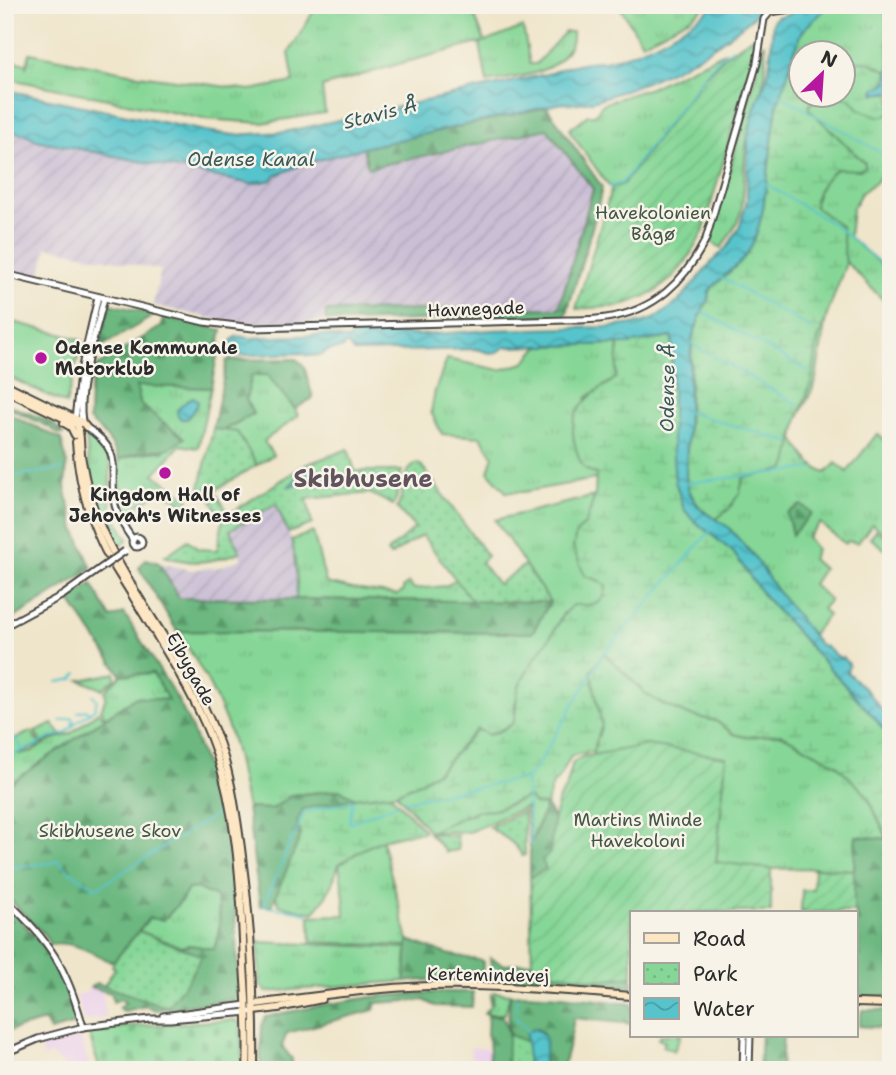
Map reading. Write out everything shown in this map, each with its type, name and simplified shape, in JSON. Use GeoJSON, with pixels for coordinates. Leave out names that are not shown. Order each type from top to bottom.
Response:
{"type":"FeatureCollection","features":[{"type":"Feature","properties":{"kind":"main road"},"geometry":{"type":"LineString","coordinates":[[5,384],[80,424]]}},
{"type":"Feature","properties":{"kind":"main road"},"geometry":{"type":"LineString","coordinates":[[5,390],[80,424]]}},
{"type":"Feature","properties":{"kind":"main road"},"geometry":{"type":"LineString","coordinates":[[33,403],[38,409],[69,425],[75,435]]}},
{"type":"Feature","properties":{"kind":"main road","name":"Ejbygade"},"geometry":{"type":"LineString","coordinates":[[80,424],[75,435],[77,458],[84,495],[103,547],[192,697],[219,761],[236,853],[251,1008],[247,1070]]}},
{"type":"Feature","properties":{"kind":"main road","name":"Ejbygade"},"geometry":{"type":"LineString","coordinates":[[80,424],[81,460],[97,520],[113,553],[195,689],[211,721],[228,772],[248,907],[254,1070]]}},
{"type":"Feature","properties":{"kind":"main road","name":"Kertemindevej"},"geometry":{"type":"LineString","coordinates":[[251,1008],[278,1008],[344,994],[429,986],[489,986],[630,996]]}},
{"type":"Feature","properties":{"kind":"main road"},"geometry":{"type":"LineString","coordinates":[[858,1003],[891,1004]]}},
{"type":"Feature","properties":{"kind":"street","name":"Havnegade"},"geometry":{"type":"LineString","coordinates":[[5,274],[208,323],[245,328],[605,319],[625,314],[644,307],[667,292],[686,274],[697,257],[706,239],[757,63],[764,19],[774,10],[792,9],[798,5]]}},
{"type":"Feature","properties":{"kind":"street","name":"Ejbygade"},"geometry":{"type":"LineString","coordinates":[[80,424],[80,375],[101,298]]}},
{"type":"Feature","properties":{"kind":"street"},"geometry":{"type":"LineString","coordinates":[[5,626],[63,595],[125,551],[133,542],[117,513],[111,454],[102,439],[80,424]]}},
{"type":"Feature","properties":{"kind":"street"},"geometry":{"type":"LineString","coordinates":[[5,899],[41,935],[56,958],[71,988],[83,1027]]}},
{"type":"Feature","properties":{"kind":"street"},"geometry":{"type":"LineString","coordinates":[[5,1053],[38,1039],[83,1027],[170,1015],[251,1008]]}},
{"type":"Feature","properties":{"kind":"street"},"geometry":{"type":"LineString","coordinates":[[743,1070],[744,1036]]}},
{"type":"Feature","properties":{"kind":"street"},"geometry":{"type":"LineString","coordinates":[[749,1070],[750,1036]]}},
{"type":"Feature","properties":{"kind":"shaded area"},"geometry":{"type":"Polygon","coordinates":[[[547,128],[593,189],[559,308],[327,311],[326,320],[260,324],[224,321],[153,305],[161,270],[47,247],[40,278],[5,270],[5,130],[28,135],[36,140],[251,184],[304,164],[363,148],[369,168],[547,128]]]}},
{"type":"Feature","properties":{"kind":"shaded area"},"geometry":{"type":"Polygon","coordinates":[[[277,504],[293,545],[296,599],[179,598],[159,563],[191,570],[220,567],[241,559],[230,530],[277,504]]]}},
{"type":"Feature","properties":{"kind":"shaded area"},"geometry":{"type":"Polygon","coordinates":[[[91,987],[102,991],[106,1017],[84,1021],[76,995],[84,994],[91,987]]]}},
{"type":"Feature","properties":{"kind":"shaded area"},"geometry":{"type":"Polygon","coordinates":[[[80,1035],[90,1068],[69,1070],[50,1054],[44,1058],[39,1045],[80,1035]]]}},
{"type":"Feature","properties":{"kind":"shaded area"},"geometry":{"type":"Polygon","coordinates":[[[471,1047],[490,1049],[485,1070],[472,1070],[477,1069],[478,1064],[476,1059],[470,1058],[471,1047]]]}},
{"type":"Feature","properties":{"kind":"green space"},"geometry":{"type":"Polygon","coordinates":[[[317,5],[484,5],[487,11],[474,14],[485,42],[523,27],[530,64],[536,64],[565,32],[572,32],[572,39],[559,61],[530,74],[487,82],[480,44],[483,42],[322,87],[325,113],[262,123],[204,119],[5,78],[5,59],[26,64],[26,68],[30,53],[139,75],[250,90],[294,82],[289,53],[317,5]]]}},
{"type":"Feature","properties":{"kind":"green space"},"geometry":{"type":"Polygon","coordinates":[[[619,5],[707,5],[690,18],[642,43],[619,5]]]}},
{"type":"Feature","properties":{"kind":"green space"},"geometry":{"type":"Polygon","coordinates":[[[830,5],[885,5],[891,92],[891,158],[877,181],[861,193],[852,209],[849,237],[891,273],[891,308],[845,261],[828,306],[815,384],[797,421],[794,439],[812,464],[826,473],[836,463],[847,472],[877,434],[891,445],[891,538],[872,524],[858,543],[848,541],[845,544],[820,523],[807,537],[816,549],[812,559],[823,569],[813,584],[830,600],[822,609],[828,615],[812,635],[754,556],[728,527],[708,515],[685,467],[692,339],[763,209],[788,73],[788,108],[858,108],[858,38],[799,38],[810,22],[830,5]]]}},
{"type":"Feature","properties":{"kind":"green space","name":"Havekolonien Bågø"},"geometry":{"type":"Polygon","coordinates":[[[751,38],[757,39],[749,72],[703,232],[685,263],[655,292],[621,306],[576,309],[612,187],[623,184],[704,77],[724,57],[751,38]]]}},
{"type":"Feature","properties":{"kind":"green space"},"geometry":{"type":"Polygon","coordinates":[[[765,42],[765,75],[747,139],[742,206],[732,232],[721,248],[708,239],[765,42]]]}},
{"type":"Feature","properties":{"kind":"green space"},"geometry":{"type":"Polygon","coordinates":[[[725,52],[623,184],[612,187],[608,185],[570,129],[588,115],[595,115],[605,103],[650,88],[725,52]]]}},
{"type":"Feature","properties":{"kind":"green space"},"geometry":{"type":"Polygon","coordinates":[[[858,61],[866,61],[888,71],[885,93],[891,92],[891,113],[881,117],[860,110],[858,61]]]}},
{"type":"Feature","properties":{"kind":"green space"},"geometry":{"type":"Polygon","coordinates":[[[788,72],[788,108],[809,108],[865,163],[865,167],[860,170],[836,169],[824,181],[816,196],[815,207],[841,226],[846,263],[818,340],[812,379],[797,422],[788,464],[783,470],[743,478],[740,492],[729,509],[716,519],[695,502],[686,477],[692,339],[708,301],[709,291],[742,260],[753,242],[763,209],[777,105],[788,72]]]}},
{"type":"Feature","properties":{"kind":"green space"},"geometry":{"type":"Polygon","coordinates":[[[547,107],[602,187],[566,316],[344,322],[326,320],[326,311],[559,308],[593,189],[547,129],[368,168],[363,148],[547,107]]]}},
{"type":"Feature","properties":{"kind":"green space"},"geometry":{"type":"Polygon","coordinates":[[[110,304],[155,315],[99,348],[110,304]]]}},
{"type":"Feature","properties":{"kind":"green space"},"geometry":{"type":"Polygon","coordinates":[[[163,317],[222,330],[211,388],[136,386],[141,405],[184,438],[168,448],[141,452],[119,460],[107,438],[89,420],[90,391],[96,367],[162,326],[163,317]]]}},
{"type":"Feature","properties":{"kind":"green space","name":"Odense Kommunale Motorklub"},"geometry":{"type":"Polygon","coordinates":[[[5,320],[82,341],[66,404],[5,375],[5,320]]]}},
{"type":"Feature","properties":{"kind":"green space"},"geometry":{"type":"Polygon","coordinates":[[[672,337],[675,481],[684,509],[692,519],[733,552],[764,596],[891,739],[891,836],[888,839],[867,795],[836,764],[781,734],[746,737],[734,734],[716,721],[689,715],[663,704],[646,694],[604,653],[591,672],[602,725],[593,751],[571,756],[553,784],[546,805],[535,804],[528,797],[494,810],[475,811],[430,832],[396,793],[440,770],[477,729],[489,735],[511,725],[519,686],[564,615],[573,605],[596,604],[603,598],[606,586],[585,576],[573,548],[576,533],[585,525],[595,496],[596,474],[584,468],[581,462],[573,436],[573,425],[581,406],[616,378],[619,344],[672,337]]]}},
{"type":"Feature","properties":{"kind":"green space"},"geometry":{"type":"Polygon","coordinates":[[[619,344],[616,378],[586,398],[586,470],[596,473],[596,479],[523,492],[506,492],[488,472],[493,456],[481,437],[442,434],[431,412],[435,391],[447,359],[500,370],[524,363],[539,346],[619,344]]]}},
{"type":"Feature","properties":{"kind":"green space"},"geometry":{"type":"Polygon","coordinates":[[[296,359],[304,366],[313,398],[295,409],[267,375],[252,375],[246,399],[253,414],[224,430],[213,429],[227,360],[296,359]]]}},
{"type":"Feature","properties":{"kind":"green space"},"geometry":{"type":"Polygon","coordinates":[[[252,375],[267,375],[298,416],[264,441],[273,455],[257,465],[237,432],[224,430],[253,414],[246,399],[252,375]]]}},
{"type":"Feature","properties":{"kind":"green space"},"geometry":{"type":"Polygon","coordinates":[[[135,385],[211,388],[198,448],[180,445],[154,474],[189,499],[186,505],[162,491],[130,510],[126,516],[120,497],[119,460],[141,453],[164,451],[141,405],[135,385]]]}},
{"type":"Feature","properties":{"kind":"green space"},"geometry":{"type":"Polygon","coordinates":[[[5,402],[44,419],[63,434],[5,406],[5,402]]]}},
{"type":"Feature","properties":{"kind":"green space"},"geometry":{"type":"Polygon","coordinates":[[[5,412],[61,439],[67,462],[65,487],[75,529],[92,569],[14,618],[5,607],[5,412]]]}},
{"type":"Feature","properties":{"kind":"green space"},"geometry":{"type":"Polygon","coordinates":[[[213,429],[237,432],[257,465],[204,497],[199,492],[213,429]]]}},
{"type":"Feature","properties":{"kind":"green space"},"geometry":{"type":"Polygon","coordinates":[[[89,434],[106,449],[112,509],[128,539],[116,550],[103,522],[95,495],[89,467],[86,436],[89,434]]]}},
{"type":"Feature","properties":{"kind":"green space"},"geometry":{"type":"Polygon","coordinates":[[[348,449],[355,471],[402,471],[393,505],[370,493],[307,499],[312,524],[288,533],[276,504],[230,530],[240,552],[203,562],[165,556],[188,540],[198,549],[217,550],[223,521],[211,499],[217,495],[229,514],[305,465],[348,449]]]}},
{"type":"Feature","properties":{"kind":"green space"},"geometry":{"type":"Polygon","coordinates":[[[417,463],[422,466],[487,556],[481,562],[498,584],[525,565],[550,602],[472,601],[422,535],[390,556],[387,552],[415,528],[397,508],[406,474],[417,463]]]}},
{"type":"Feature","properties":{"kind":"green space"},"geometry":{"type":"Polygon","coordinates":[[[595,496],[585,525],[576,533],[600,581],[606,586],[605,593],[600,602],[573,605],[562,615],[515,703],[515,720],[512,725],[489,735],[483,732],[473,733],[440,770],[396,793],[355,798],[340,790],[292,795],[272,809],[247,808],[225,719],[207,680],[177,631],[532,633],[550,602],[495,520],[595,496]]]}},
{"type":"Feature","properties":{"kind":"green space"},"geometry":{"type":"Polygon","coordinates":[[[801,505],[812,513],[792,535],[787,513],[801,505]]]}},
{"type":"Feature","properties":{"kind":"green space"},"geometry":{"type":"Polygon","coordinates":[[[876,530],[891,541],[886,550],[870,538],[876,530]]]}},
{"type":"Feature","properties":{"kind":"green space"},"geometry":{"type":"Polygon","coordinates":[[[313,532],[326,583],[397,595],[409,583],[414,589],[446,586],[472,569],[478,581],[527,594],[521,602],[296,599],[297,581],[291,540],[313,532]]]}},
{"type":"Feature","properties":{"kind":"green space"},"geometry":{"type":"Polygon","coordinates":[[[146,559],[159,563],[179,598],[550,602],[532,633],[177,631],[139,568],[146,559]]]}},
{"type":"Feature","properties":{"kind":"green space","name":"Skibhusene Skov"},"geometry":{"type":"Polygon","coordinates":[[[92,584],[111,618],[124,613],[179,702],[224,812],[234,888],[239,999],[156,1010],[146,1006],[124,1011],[119,1008],[125,1003],[121,999],[113,1002],[111,993],[91,987],[96,983],[167,1007],[201,957],[181,947],[190,945],[214,949],[218,935],[220,917],[216,897],[196,888],[188,889],[164,920],[149,918],[114,961],[73,945],[50,945],[44,934],[5,895],[5,787],[136,697],[168,700],[153,673],[121,675],[68,598],[92,584]]]}},
{"type":"Feature","properties":{"kind":"green space"},"geometry":{"type":"Polygon","coordinates":[[[604,652],[646,694],[663,704],[689,715],[716,721],[734,734],[746,737],[781,734],[836,764],[867,795],[887,838],[891,836],[891,954],[888,839],[856,836],[854,870],[771,869],[716,863],[726,757],[593,756],[591,672],[604,652]]]}},
{"type":"Feature","properties":{"kind":"green space"},"geometry":{"type":"Polygon","coordinates":[[[115,673],[115,679],[102,689],[80,680],[115,673]]]}},
{"type":"Feature","properties":{"kind":"green space"},"geometry":{"type":"Polygon","coordinates":[[[153,673],[169,701],[136,697],[106,717],[101,710],[106,697],[105,691],[121,675],[153,673]]]}},
{"type":"Feature","properties":{"kind":"green space"},"geometry":{"type":"Polygon","coordinates":[[[98,712],[105,718],[5,787],[5,761],[13,757],[6,760],[5,741],[31,731],[40,745],[18,754],[31,752],[51,740],[70,734],[98,712]]]}},
{"type":"Feature","properties":{"kind":"green space"},"geometry":{"type":"Polygon","coordinates":[[[53,724],[62,736],[42,744],[35,732],[53,724]]]}},
{"type":"Feature","properties":{"kind":"green space","name":"Martins Minde Havekoloni"},"geometry":{"type":"Polygon","coordinates":[[[647,745],[726,757],[716,862],[771,869],[771,911],[630,911],[630,976],[597,980],[532,969],[530,878],[546,869],[542,860],[550,853],[559,798],[566,788],[573,762],[582,757],[647,745]]]}},
{"type":"Feature","properties":{"kind":"green space"},"geometry":{"type":"Polygon","coordinates":[[[341,790],[355,798],[303,809],[301,835],[272,906],[260,906],[247,808],[272,809],[292,795],[341,790]]]}},
{"type":"Feature","properties":{"kind":"green space"},"geometry":{"type":"Polygon","coordinates":[[[390,794],[424,832],[382,840],[339,864],[325,898],[313,913],[279,905],[276,896],[301,835],[297,822],[303,809],[390,794]]]}},
{"type":"Feature","properties":{"kind":"green space"},"geometry":{"type":"Polygon","coordinates":[[[528,797],[535,804],[546,805],[530,846],[526,807],[469,832],[430,832],[475,811],[494,810],[528,797]]]}},
{"type":"Feature","properties":{"kind":"green space"},"geometry":{"type":"Polygon","coordinates":[[[546,805],[554,818],[550,853],[546,869],[530,878],[530,846],[546,805]]]}},
{"type":"Feature","properties":{"kind":"green space"},"geometry":{"type":"Polygon","coordinates":[[[524,811],[525,855],[522,856],[512,843],[489,827],[524,811]]]}},
{"type":"Feature","properties":{"kind":"green space"},"geometry":{"type":"Polygon","coordinates":[[[429,833],[457,836],[458,850],[446,852],[429,833]]]}},
{"type":"Feature","properties":{"kind":"green space"},"geometry":{"type":"Polygon","coordinates":[[[856,836],[888,839],[891,997],[858,996],[858,911],[854,911],[856,836]]]}},
{"type":"Feature","properties":{"kind":"green space"},"geometry":{"type":"Polygon","coordinates":[[[382,840],[408,946],[311,942],[310,916],[345,915],[339,865],[382,840]]]}},
{"type":"Feature","properties":{"kind":"green space"},"geometry":{"type":"Polygon","coordinates":[[[814,868],[854,870],[854,911],[801,911],[802,890],[813,890],[814,868]]]}},
{"type":"Feature","properties":{"kind":"green space"},"geometry":{"type":"Polygon","coordinates":[[[196,888],[216,896],[220,923],[214,949],[190,945],[181,947],[139,931],[149,918],[181,901],[188,889],[196,888]]]}},
{"type":"Feature","properties":{"kind":"green space"},"geometry":{"type":"Polygon","coordinates":[[[5,905],[51,958],[66,987],[78,1023],[50,1031],[45,1021],[5,1032],[5,905]]]}},
{"type":"Feature","properties":{"kind":"green space"},"geometry":{"type":"Polygon","coordinates":[[[139,931],[202,956],[167,1007],[104,986],[115,968],[112,966],[114,961],[139,931]]]}},
{"type":"Feature","properties":{"kind":"green space"},"geometry":{"type":"Polygon","coordinates":[[[408,940],[447,954],[483,961],[482,978],[405,981],[408,940]]]}},
{"type":"Feature","properties":{"kind":"green space"},"geometry":{"type":"Polygon","coordinates":[[[258,942],[407,948],[405,981],[266,992],[260,984],[258,942]]]}},
{"type":"Feature","properties":{"kind":"green space"},"geometry":{"type":"Polygon","coordinates":[[[490,958],[505,965],[532,962],[532,969],[597,980],[630,976],[630,987],[492,979],[490,958]]]}},
{"type":"Feature","properties":{"kind":"green space"},"geometry":{"type":"Polygon","coordinates":[[[473,992],[472,1007],[435,1006],[424,1000],[376,1003],[374,1010],[287,1033],[282,1046],[292,1059],[292,1070],[260,1070],[262,1025],[266,1017],[371,997],[473,992]]]}},
{"type":"Feature","properties":{"kind":"green space"},"geometry":{"type":"Polygon","coordinates":[[[494,992],[510,994],[505,1014],[483,1014],[490,1006],[491,993],[493,1004],[494,992]]]}},
{"type":"Feature","properties":{"kind":"green space"},"geometry":{"type":"Polygon","coordinates":[[[510,995],[561,996],[630,1004],[630,1024],[574,1018],[562,1070],[542,1070],[545,1054],[542,1032],[533,1029],[526,1034],[527,1042],[510,1035],[510,995]]]}},
{"type":"Feature","properties":{"kind":"green space"},"geometry":{"type":"Polygon","coordinates":[[[862,1010],[891,1010],[891,1043],[887,1028],[859,1026],[862,1010]]]}},
{"type":"Feature","properties":{"kind":"green space"},"geometry":{"type":"Polygon","coordinates":[[[488,1016],[502,1016],[505,1021],[509,1042],[507,1070],[485,1070],[490,1049],[487,1036],[488,1016]]]}},
{"type":"Feature","properties":{"kind":"green space"},"geometry":{"type":"Polygon","coordinates":[[[235,1020],[241,1024],[242,1070],[100,1070],[88,1031],[133,1026],[235,1020]]]}},
{"type":"Feature","properties":{"kind":"green space"},"geometry":{"type":"Polygon","coordinates":[[[510,1035],[527,1042],[528,1070],[507,1070],[510,1035]]]}},
{"type":"Feature","properties":{"kind":"green space"},"geometry":{"type":"Polygon","coordinates":[[[660,1036],[681,1036],[674,1051],[663,1046],[665,1042],[658,1039],[660,1036]]]}},
{"type":"Feature","properties":{"kind":"green space"},"geometry":{"type":"Polygon","coordinates":[[[761,1036],[783,1036],[781,1070],[759,1070],[761,1036]]]}},
{"type":"Feature","properties":{"kind":"water","name":"Odense Kanal"},"geometry":{"type":"Polygon","coordinates":[[[715,5],[767,5],[733,33],[683,65],[610,96],[587,102],[562,103],[363,148],[304,164],[276,175],[272,180],[251,184],[36,140],[28,135],[5,130],[5,90],[205,131],[234,135],[285,132],[551,73],[578,64],[618,58],[662,39],[715,5]]]}},
{"type":"Feature","properties":{"kind":"water"},"geometry":{"type":"Polygon","coordinates":[[[805,5],[830,5],[807,26],[799,38],[788,38],[788,73],[777,105],[763,209],[755,236],[742,260],[709,291],[708,301],[692,339],[686,477],[689,492],[697,505],[728,527],[754,556],[775,588],[819,644],[849,664],[847,672],[867,691],[891,721],[891,739],[764,596],[733,552],[692,519],[684,509],[675,481],[672,444],[672,337],[628,344],[505,347],[491,353],[477,349],[354,352],[348,345],[344,345],[343,348],[326,351],[322,355],[308,356],[302,353],[229,356],[230,342],[237,336],[250,338],[325,335],[348,340],[351,336],[369,333],[421,335],[611,327],[654,319],[678,302],[728,246],[740,226],[747,200],[748,135],[755,107],[767,78],[773,21],[777,17],[795,12],[805,5]]]}},
{"type":"Feature","properties":{"kind":"water"},"geometry":{"type":"Polygon","coordinates":[[[891,67],[891,92],[875,94],[874,90],[886,83],[891,67]]]}},
{"type":"Feature","properties":{"kind":"water"},"geometry":{"type":"Polygon","coordinates":[[[194,397],[198,402],[196,407],[187,419],[182,419],[177,410],[194,397]]]}},
{"type":"Feature","properties":{"kind":"water"},"geometry":{"type":"Polygon","coordinates":[[[313,468],[320,472],[318,480],[289,486],[301,474],[313,468]]]}},
{"type":"Feature","properties":{"kind":"water"},"geometry":{"type":"Polygon","coordinates":[[[533,1029],[539,1031],[545,1040],[542,1070],[528,1070],[526,1034],[533,1029]]]}},
{"type":"Feature","properties":{"kind":"waterway"},"geometry":{"type":"LineString","coordinates":[[609,187],[622,183],[709,69],[733,48]]}},
{"type":"Feature","properties":{"kind":"waterway"},"geometry":{"type":"LineString","coordinates":[[780,95],[885,155]]}},
{"type":"Feature","properties":{"kind":"waterway"},"geometry":{"type":"LineString","coordinates":[[766,184],[836,226],[891,272]]}},
{"type":"Feature","properties":{"kind":"waterway"},"geometry":{"type":"LineString","coordinates":[[722,278],[812,329]]}},
{"type":"Feature","properties":{"kind":"waterway"},"geometry":{"type":"LineString","coordinates":[[701,311],[810,372]]}},
{"type":"Feature","properties":{"kind":"waterway"},"geometry":{"type":"LineString","coordinates":[[690,343],[799,405]]}},
{"type":"Feature","properties":{"kind":"waterway","name":"Odense Å"},"geometry":{"type":"LineString","coordinates":[[687,412],[790,442]]}},
{"type":"Feature","properties":{"kind":"waterway"},"geometry":{"type":"LineString","coordinates":[[686,483],[813,468]]}},
{"type":"Feature","properties":{"kind":"waterway"},"geometry":{"type":"LineString","coordinates":[[5,475],[63,469]]}},
{"type":"Feature","properties":{"kind":"waterway"},"geometry":{"type":"LineString","coordinates":[[405,801],[526,778],[535,769],[603,655],[711,530]]}},
{"type":"Feature","properties":{"kind":"waterway"},"geometry":{"type":"LineString","coordinates":[[57,682],[73,679],[78,673]]}},
{"type":"Feature","properties":{"kind":"waterway"},"geometry":{"type":"LineString","coordinates":[[78,721],[95,708],[97,700],[93,695]]}},
{"type":"Feature","properties":{"kind":"waterway"},"geometry":{"type":"LineString","coordinates":[[78,712],[90,712]]}},
{"type":"Feature","properties":{"kind":"waterway"},"geometry":{"type":"LineString","coordinates":[[60,721],[73,718],[72,724]]}},
{"type":"Feature","properties":{"kind":"waterway"},"geometry":{"type":"LineString","coordinates":[[41,743],[66,733],[77,722]]}},
{"type":"Feature","properties":{"kind":"waterway"},"geometry":{"type":"LineString","coordinates":[[5,742],[16,738],[22,749]]}},
{"type":"Feature","properties":{"kind":"waterway"},"geometry":{"type":"LineString","coordinates":[[5,758],[39,744]]}},
{"type":"Feature","properties":{"kind":"waterway"},"geometry":{"type":"LineString","coordinates":[[526,780],[531,845]]}},
{"type":"Feature","properties":{"kind":"waterway"},"geometry":{"type":"LineString","coordinates":[[308,915],[300,911],[267,907],[264,904],[304,812],[353,801],[349,823],[397,804]]}},
{"type":"Feature","properties":{"kind":"waterway"},"geometry":{"type":"LineString","coordinates":[[5,868],[58,860],[71,872],[97,888],[217,814],[222,814]]}},
{"type":"Feature","properties":{"kind":"waterway"},"geometry":{"type":"LineString","coordinates":[[516,1011],[517,998]]}},
{"type":"Feature","properties":{"kind":"waterway"},"geometry":{"type":"LineString","coordinates":[[515,1015],[528,1032]]}},
{"type":"Feature","properties":{"kind":"place","name":"Odense Kommunale Motorklub"},"geometry":{"type":"Point","coordinates":[41,358]}},
{"type":"Feature","properties":{"kind":"place","name":"Kingdom Hall of Jehovah's Witnesses"},"geometry":{"type":"Point","coordinates":[165,473]}},
{"type":"Feature","properties":{"kind":"district","name":"Skibhusene"},"geometry":{"type":"Point","coordinates":[363,479]}},
{"type":"Feature","properties":{"kind":"water label","name":"Stavis Å"},"geometry":{"type":"Point","coordinates":[380,113]}}]}
